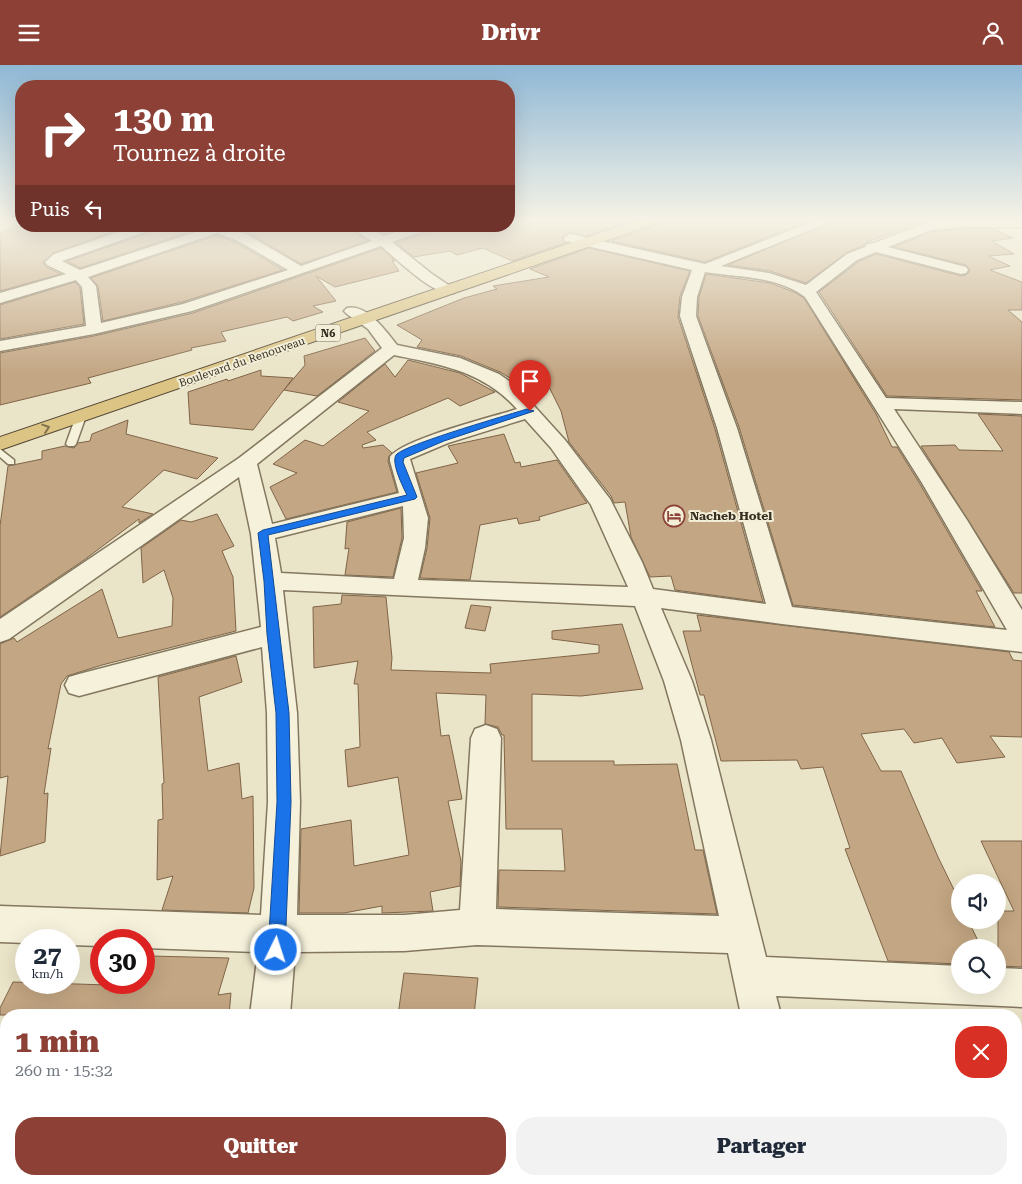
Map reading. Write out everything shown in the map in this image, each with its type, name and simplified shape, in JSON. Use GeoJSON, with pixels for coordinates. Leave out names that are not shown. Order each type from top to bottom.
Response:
{"type":"FeatureCollection","features":[{"type":"Feature","properties":{"kind":"highway","name":"Boulevard du Renouveau"},"geometry":{"type":"LineString","coordinates":[[0,430],[79,410],[486,271]]}},
{"type":"Feature","properties":{"kind":"highway","name":"Boulevard du Renouveau"},"geometry":{"type":"LineString","coordinates":[[0,444],[79,410]]}},
{"type":"Feature","properties":{"kind":"street"},"geometry":{"type":"LineString","coordinates":[[71,271],[79,275],[90,286],[94,329]]}},
{"type":"Feature","properties":{"kind":"street"},"geometry":{"type":"LineString","coordinates":[[0,298],[90,271]]}},
{"type":"Feature","properties":{"kind":"street"},"geometry":{"type":"LineString","coordinates":[[0,346],[94,329],[187,308],[299,271]]}},
{"type":"Feature","properties":{"kind":"street"},"geometry":{"type":"LineString","coordinates":[[423,271],[442,286]]}},
{"type":"Feature","properties":{"kind":"street"},"geometry":{"type":"LineString","coordinates":[[702,271],[690,293],[687,307],[688,316],[727,428],[782,615]]}},
{"type":"Feature","properties":{"kind":"street"},"geometry":{"type":"LineString","coordinates":[[723,271],[779,281],[808,291],[814,298],[826,322],[882,403],[994,582],[1022,633]]}},
{"type":"Feature","properties":{"kind":"street"},"geometry":{"type":"LineString","coordinates":[[808,291],[833,271]]}},
{"type":"Feature","properties":{"kind":"street"},"geometry":{"type":"LineString","coordinates":[[359,315],[374,326],[391,349],[432,356],[475,369],[493,378],[510,390],[558,444],[602,504],[645,597],[678,681],[696,740],[760,1009]]}},
{"type":"Feature","properties":{"kind":"street"},"geometry":{"type":"LineString","coordinates":[[0,632],[246,462],[391,349]]}},
{"type":"Feature","properties":{"kind":"street"},"geometry":{"type":"LineString","coordinates":[[882,403],[1022,408]]}},
{"type":"Feature","properties":{"kind":"street"},"geometry":{"type":"LineString","coordinates":[[404,588],[414,544],[416,510],[398,462],[400,457],[405,453],[441,439],[530,411]]}},
{"type":"Feature","properties":{"kind":"street"},"geometry":{"type":"LineString","coordinates":[[246,462],[263,533],[270,581],[273,634],[282,713],[284,802],[278,934],[271,1009]]}},
{"type":"Feature","properties":{"kind":"street"},"geometry":{"type":"LineString","coordinates":[[263,533],[412,497]]}},
{"type":"Feature","properties":{"kind":"street"},"geometry":{"type":"LineString","coordinates":[[270,581],[645,597],[782,615],[1022,641]]}},
{"type":"Feature","properties":{"kind":"street"},"geometry":{"type":"LineString","coordinates":[[80,685],[273,634]]}},
{"type":"Feature","properties":{"kind":"street"},"geometry":{"type":"LineString","coordinates":[[477,927],[482,864],[486,738]]}},
{"type":"Feature","properties":{"kind":"street"},"geometry":{"type":"LineString","coordinates":[[0,924],[278,934],[404,933],[477,927],[743,935]]}},
{"type":"Feature","properties":{"kind":"street"},"geometry":{"type":"LineString","coordinates":[[753,976],[1022,988]]}},
{"type":"Feature","properties":{"kind":"lane"},"geometry":{"type":"LineString","coordinates":[[71,444],[79,410]]}},
{"type":"Feature","properties":{"kind":"lane"},"geometry":{"type":"LineString","coordinates":[[0,452],[11,462]]}},
{"type":"Feature","properties":{"kind":"building"},"geometry":{"type":"Polygon","coordinates":[[[0,271],[55,271],[61,274],[0,291],[0,271]]]}},
{"type":"Feature","properties":{"kind":"building"},"geometry":{"type":"Polygon","coordinates":[[[111,271],[279,271],[182,302],[103,321],[98,286],[91,278],[111,271]]]}},
{"type":"Feature","properties":{"kind":"building"},"geometry":{"type":"Polygon","coordinates":[[[314,271],[398,271],[335,287],[316,276],[336,301],[313,306],[323,312],[293,321],[287,317],[221,332],[226,341],[191,348],[192,350],[88,378],[91,383],[0,405],[0,353],[94,336],[193,313],[314,271]]]}},
{"type":"Feature","properties":{"kind":"building"},"geometry":{"type":"Polygon","coordinates":[[[535,271],[690,271],[680,296],[678,317],[715,429],[763,602],[675,590],[671,576],[650,577],[631,537],[625,502],[614,503],[611,496],[569,442],[561,411],[547,383],[529,390],[500,372],[461,356],[417,347],[422,340],[397,325],[464,298],[497,289],[493,286],[549,277],[535,271]]]}},
{"type":"Feature","properties":{"kind":"building"},"geometry":{"type":"Polygon","coordinates":[[[771,271],[822,271],[806,283],[771,271]]]}},
{"type":"Feature","properties":{"kind":"building"},"geometry":{"type":"Polygon","coordinates":[[[846,271],[943,271],[961,276],[966,275],[970,271],[993,271],[1022,282],[1022,310],[1008,310],[1022,322],[1022,400],[887,396],[819,292],[846,271]]]}},
{"type":"Feature","properties":{"kind":"building"},"geometry":{"type":"Polygon","coordinates":[[[706,274],[770,283],[804,298],[876,414],[892,447],[897,447],[920,484],[982,591],[976,591],[995,627],[793,605],[739,427],[698,316],[699,297],[706,274]]]}},
{"type":"Feature","properties":{"kind":"building"},"geometry":{"type":"Polygon","coordinates":[[[75,282],[80,288],[84,324],[0,339],[0,305],[75,282]]]}},
{"type":"Feature","properties":{"kind":"building"},"geometry":{"type":"Polygon","coordinates":[[[365,338],[375,351],[317,396],[284,390],[305,365],[304,356],[365,338]]]}},
{"type":"Feature","properties":{"kind":"building"},"geometry":{"type":"Polygon","coordinates":[[[408,360],[460,373],[495,392],[460,406],[448,398],[367,432],[376,440],[362,445],[363,448],[383,445],[392,453],[388,461],[397,492],[286,519],[270,487],[297,473],[273,464],[305,440],[323,446],[369,411],[338,402],[385,364],[395,377],[408,360]]]}},
{"type":"Feature","properties":{"kind":"building"},"geometry":{"type":"Polygon","coordinates":[[[261,370],[261,376],[293,378],[253,430],[190,424],[188,392],[261,370]]]}},
{"type":"Feature","properties":{"kind":"building"},"geometry":{"type":"Polygon","coordinates":[[[978,414],[1022,416],[1022,593],[1014,593],[921,446],[955,445],[959,450],[1003,451],[978,414]]]}},
{"type":"Feature","properties":{"kind":"building"},"geometry":{"type":"Polygon","coordinates":[[[128,420],[126,434],[218,458],[197,479],[164,470],[122,507],[153,514],[139,523],[139,519],[84,560],[0,617],[0,526],[8,466],[42,459],[42,451],[65,446],[74,448],[78,443],[90,441],[92,434],[128,420]]]}},
{"type":"Feature","properties":{"kind":"building"},"geometry":{"type":"Polygon","coordinates":[[[504,434],[515,463],[520,462],[521,467],[557,460],[587,503],[539,517],[540,520],[519,524],[517,518],[480,525],[470,580],[420,578],[427,548],[430,518],[416,473],[458,463],[448,446],[504,434]]]}},
{"type":"Feature","properties":{"kind":"building"},"geometry":{"type":"Polygon","coordinates":[[[401,508],[402,538],[393,577],[345,575],[349,548],[345,549],[347,522],[401,508]]]}},
{"type":"Feature","properties":{"kind":"building"},"geometry":{"type":"Polygon","coordinates":[[[217,514],[234,546],[222,551],[233,577],[236,631],[102,665],[67,676],[61,684],[48,749],[51,748],[44,794],[48,793],[45,842],[0,856],[8,776],[0,778],[0,644],[14,638],[17,642],[102,589],[118,638],[172,626],[173,598],[164,570],[143,583],[141,548],[181,520],[191,522],[217,514]]]}},
{"type":"Feature","properties":{"kind":"building"},"geometry":{"type":"Polygon","coordinates":[[[342,595],[386,597],[392,658],[391,670],[491,673],[490,664],[599,653],[599,645],[552,639],[552,631],[622,624],[643,689],[581,696],[532,694],[532,761],[614,761],[614,765],[677,764],[695,850],[703,850],[717,914],[498,907],[499,870],[565,871],[562,829],[506,829],[504,735],[502,735],[498,727],[485,724],[486,695],[436,693],[441,736],[449,735],[462,799],[448,801],[461,861],[460,886],[430,892],[433,911],[382,913],[382,906],[344,913],[299,913],[301,829],[351,820],[354,866],[409,855],[398,777],[348,787],[345,750],[360,747],[358,684],[354,684],[358,661],[314,668],[313,607],[341,604],[342,595]]]}},
{"type":"Feature","properties":{"kind":"building"},"geometry":{"type":"Polygon","coordinates":[[[471,605],[491,607],[485,631],[465,628],[471,605]]]}},
{"type":"Feature","properties":{"kind":"building"},"geometry":{"type":"Polygon","coordinates":[[[697,615],[1009,652],[1013,660],[1022,661],[1022,737],[990,736],[1005,757],[957,763],[942,738],[914,743],[904,729],[861,734],[881,771],[901,771],[951,884],[951,929],[972,929],[977,939],[951,939],[951,964],[888,961],[845,849],[850,848],[823,767],[801,769],[797,760],[721,761],[704,695],[700,695],[683,631],[701,631],[697,615]]]}},
{"type":"Feature","properties":{"kind":"building"},"geometry":{"type":"Polygon","coordinates":[[[236,656],[242,682],[199,697],[208,771],[239,763],[242,799],[253,796],[254,888],[248,913],[162,910],[173,876],[157,880],[158,820],[163,819],[162,784],[164,783],[158,677],[236,656]]]}},
{"type":"Feature","properties":{"kind":"building"},"geometry":{"type":"Polygon","coordinates":[[[981,841],[1022,841],[1022,967],[1006,966],[1006,939],[998,939],[998,929],[1006,929],[1006,911],[1014,911],[1006,894],[1006,874],[997,874],[981,841]]]}},
{"type":"Feature","properties":{"kind":"building"},"geometry":{"type":"Polygon","coordinates":[[[155,956],[229,958],[218,995],[231,993],[230,1009],[0,1009],[13,982],[15,982],[15,994],[80,994],[80,984],[90,984],[90,994],[155,994],[155,956]]]}},
{"type":"Feature","properties":{"kind":"building"},"geometry":{"type":"Polygon","coordinates":[[[404,973],[478,978],[475,1009],[399,1009],[404,973]]]}},
{"type":"Feature","properties":{"kind":"place","name":"Nacheb Hotel"},"geometry":{"type":"Point","coordinates":[674,516]}},
{"type":"Feature","properties":{"kind":"route"},"geometry":{"type":"LineString","coordinates":[[276,950],[284,802],[282,713],[273,634],[270,581],[263,533],[412,497],[398,462],[405,453],[441,439],[530,411]]}}]}
